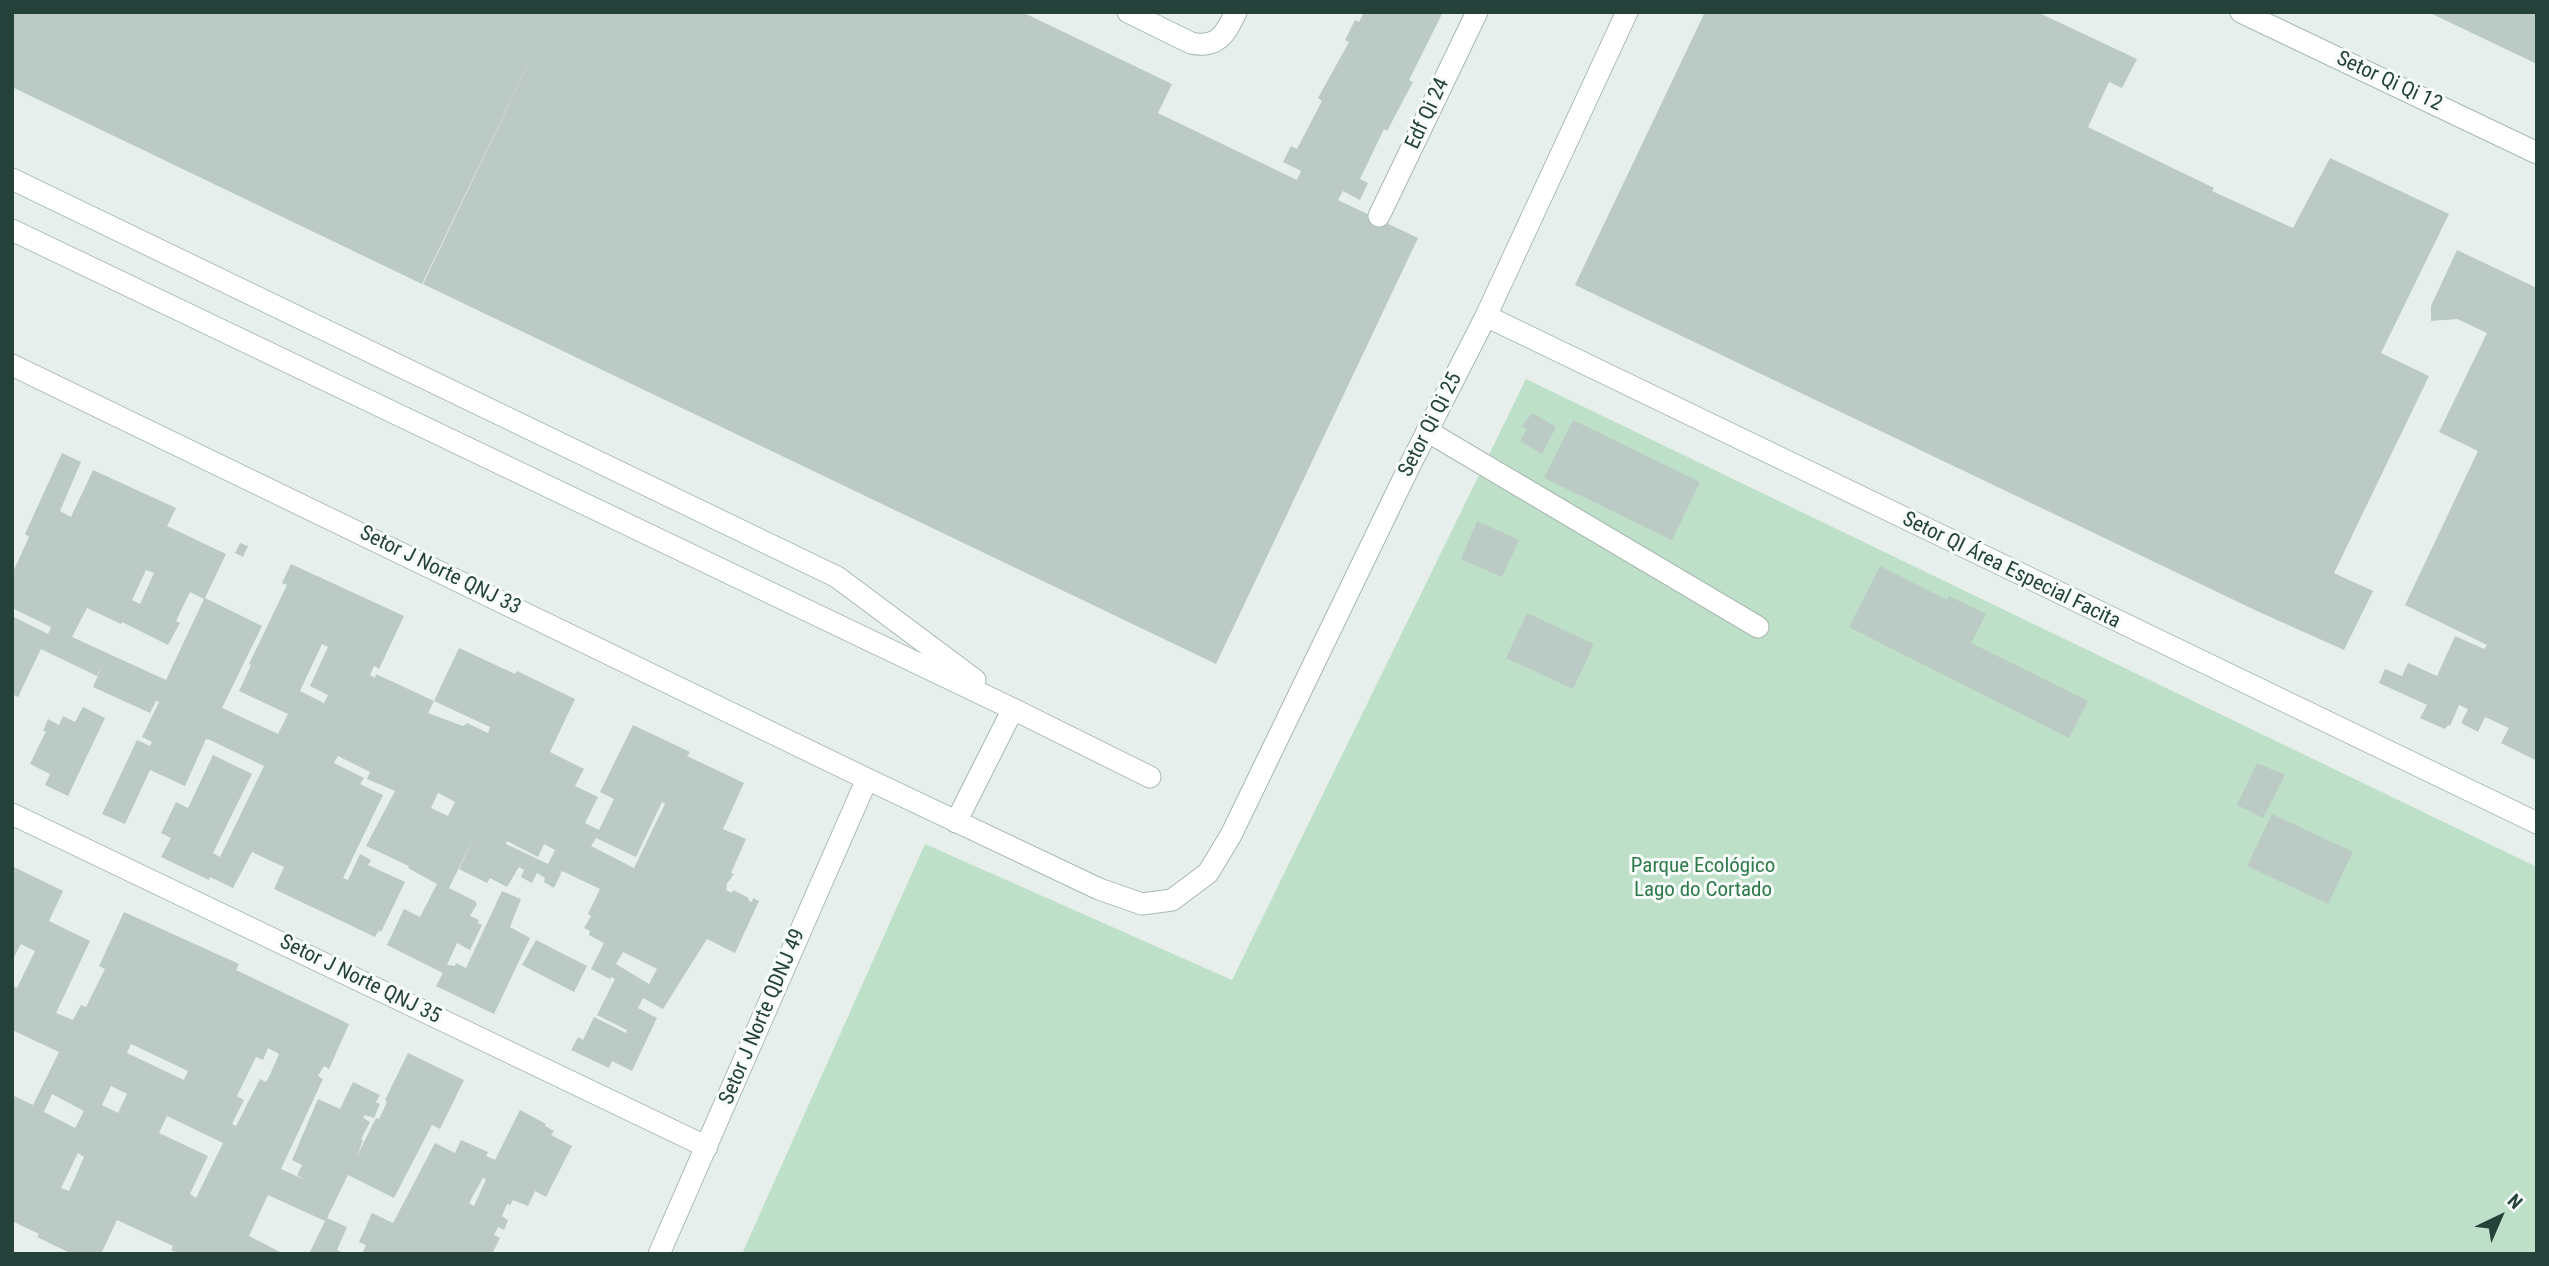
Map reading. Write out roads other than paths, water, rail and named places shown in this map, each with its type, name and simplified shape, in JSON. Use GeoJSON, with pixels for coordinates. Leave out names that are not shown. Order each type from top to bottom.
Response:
{"type":"FeatureCollection","features":[{"type":"Feature","properties":{"kind":"street"},"geometry":{"type":"LineString","coordinates":[[1128,12],[1191,43],[1201,45],[1220,40],[1227,33],[1236,12]]}},
{"type":"Feature","properties":{"kind":"street","name":"Edf Qi 24"},"geometry":{"type":"LineString","coordinates":[[1380,216],[1476,12]]}},
{"type":"Feature","properties":{"kind":"street","name":"Setor Qi Qi 25"},"geometry":{"type":"LineString","coordinates":[[956,822],[1099,889],[1142,904],[1172,900],[1209,873],[1231,835],[1427,431],[1486,316],[1627,12]]}},
{"type":"Feature","properties":{"kind":"street","name":"Setor Qi Qi 12"},"geometry":{"type":"LineString","coordinates":[[2241,12],[2537,153]]}},
{"type":"Feature","properties":{"kind":"street"},"geometry":{"type":"LineString","coordinates":[[12,180],[837,577],[1013,709]]}},
{"type":"Feature","properties":{"kind":"street"},"geometry":{"type":"LineString","coordinates":[[12,230],[1150,777]]}},
{"type":"Feature","properties":{"kind":"street","name":"Setor QI Área Especial Facita"},"geometry":{"type":"LineString","coordinates":[[1486,316],[2537,823]]}},
{"type":"Feature","properties":{"kind":"street","name":"Setor J Norte QNJ 33"},"geometry":{"type":"LineString","coordinates":[[12,365],[956,822]]}},
{"type":"Feature","properties":{"kind":"street"},"geometry":{"type":"LineString","coordinates":[[1427,431],[1758,627]]}},
{"type":"Feature","properties":{"kind":"street"},"geometry":{"type":"LineString","coordinates":[[956,822],[1013,709]]}},
{"type":"Feature","properties":{"kind":"street","name":"Setor J Norte QDNJ 49"},"geometry":{"type":"LineString","coordinates":[[659,1254],[867,779]]}},
{"type":"Feature","properties":{"kind":"street","name":"Setor J Norte QNJ 35"},"geometry":{"type":"LineString","coordinates":[[12,814],[707,1147]]}},
{"type":"Feature","properties":{"kind":"park label","name":"Parque Ecológico Lago do Cortado"},"geometry":{"type":"Point","coordinates":[1703,879]}}]}
